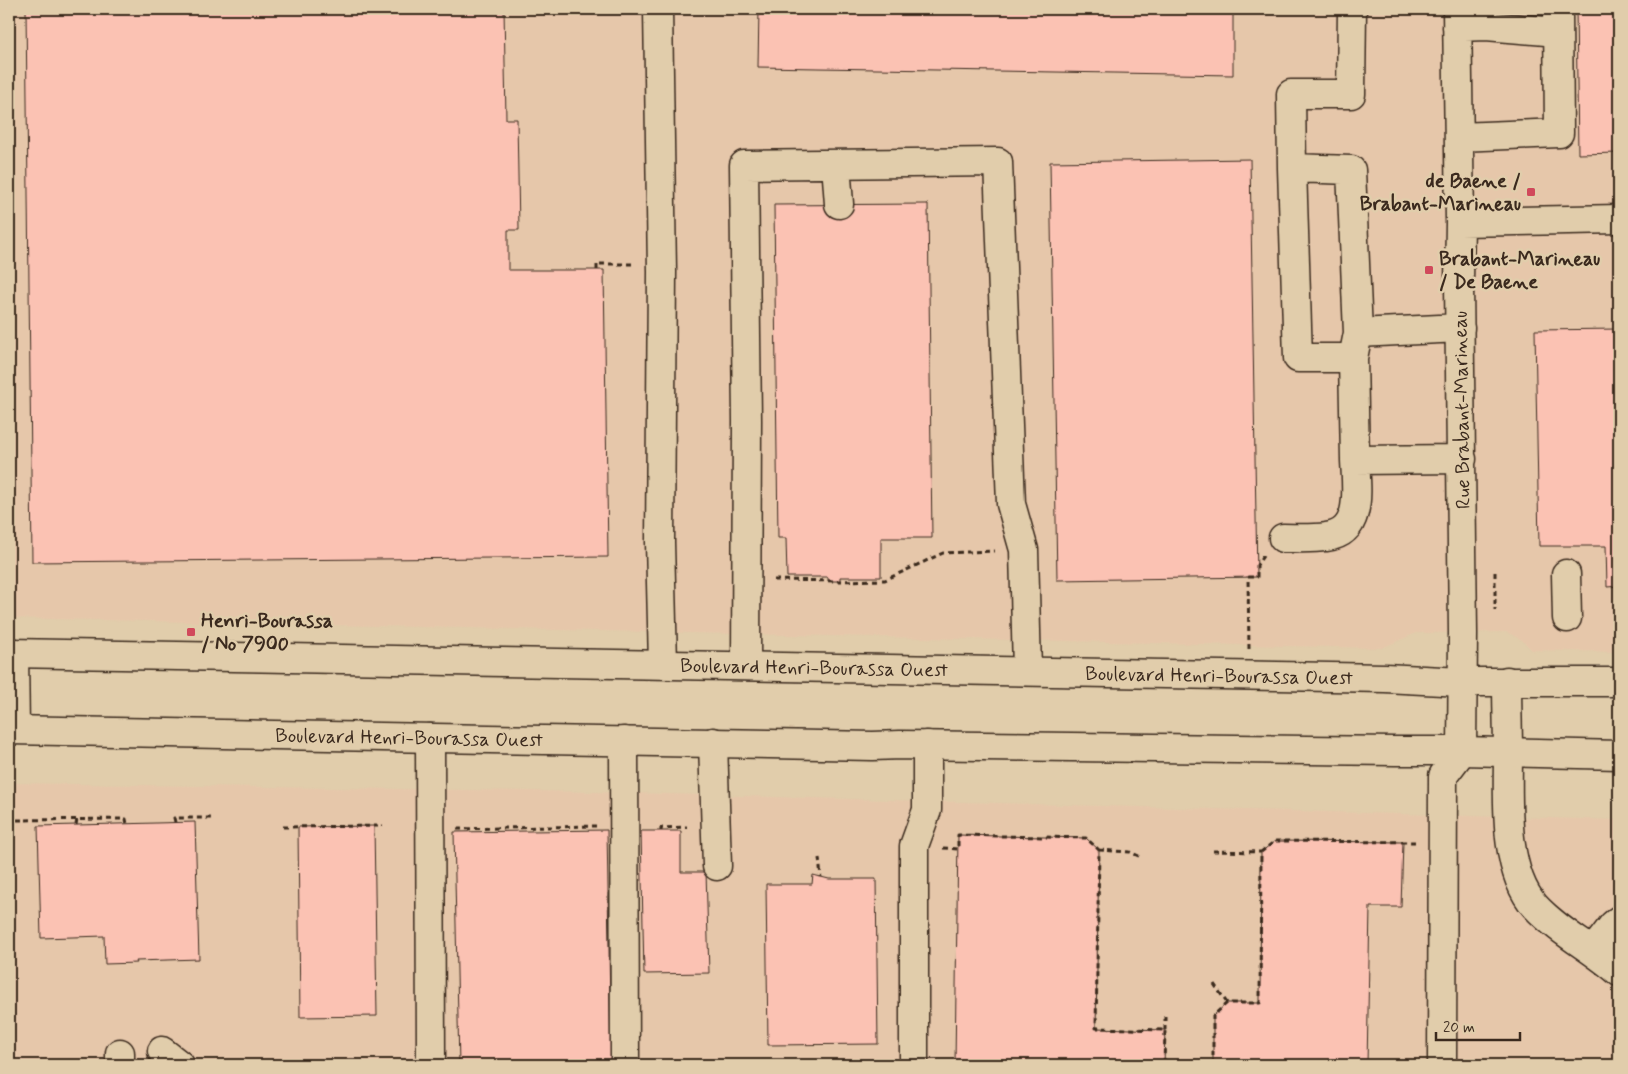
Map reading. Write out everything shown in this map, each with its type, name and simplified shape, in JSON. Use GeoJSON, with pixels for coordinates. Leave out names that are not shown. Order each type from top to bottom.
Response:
{"type":"FeatureCollection","features":[{"type":"Feature","properties":{"kind":"main road"},"geometry":{"type":"LineString","coordinates":[[658,9],[662,272],[660,542],[663,664]]}},
{"type":"Feature","properties":{"kind":"main road"},"geometry":{"type":"LineString","coordinates":[[1352,9],[1351,94],[1291,94],[1298,358],[1355,345],[1460,328]]}},
{"type":"Feature","properties":{"kind":"main road"},"geometry":{"type":"LineString","coordinates":[[1457,18],[1486,26],[1558,21],[1559,133],[1458,137]]}},
{"type":"Feature","properties":{"kind":"main road","name":"Rue Brabant-Marineau"},"geometry":{"type":"LineString","coordinates":[[1457,18],[1462,460],[1462,751]]}},
{"type":"Feature","properties":{"kind":"main road"},"geometry":{"type":"LineString","coordinates":[[746,666],[747,420],[744,165],[998,162],[1011,504],[1024,550],[1028,671]]}},
{"type":"Feature","properties":{"kind":"main road"},"geometry":{"type":"LineString","coordinates":[[836,164],[839,204]]}},
{"type":"Feature","properties":{"kind":"main road"},"geometry":{"type":"LineString","coordinates":[[1275,544],[1338,534],[1347,528],[1354,517],[1356,501],[1351,170],[1292,168]]}},
{"type":"Feature","properties":{"kind":"main road"},"geometry":{"type":"LineString","coordinates":[[1460,222],[1619,219]]}},
{"type":"Feature","properties":{"kind":"main road"},"geometry":{"type":"LineString","coordinates":[[1355,460],[1462,460]]}},
{"type":"Feature","properties":{"kind":"main road"},"geometry":{"type":"LineString","coordinates":[[1566,574],[1567,618]]}},
{"type":"Feature","properties":{"kind":"main road"},"geometry":{"type":"LineString","coordinates":[[12,653],[12,730]]}},
{"type":"Feature","properties":{"kind":"main road","name":"Boulevard Henri-Bourassa Ouest"},"geometry":{"type":"LineString","coordinates":[[12,653],[1028,671],[1375,678],[1462,682],[1619,682]]}},
{"type":"Feature","properties":{"kind":"main road"},"geometry":{"type":"LineString","coordinates":[[1507,681],[1510,834],[1514,862],[1522,886],[1536,907],[1619,972]]}},
{"type":"Feature","properties":{"kind":"main road","name":"Boulevard Henri-Bourassa Ouest"},"geometry":{"type":"LineString","coordinates":[[12,730],[873,746],[1462,751],[1619,755]]}},
{"type":"Feature","properties":{"kind":"main road"},"geometry":{"type":"LineString","coordinates":[[430,738],[431,1065]]}},
{"type":"Feature","properties":{"kind":"main road"},"geometry":{"type":"LineString","coordinates":[[624,741],[625,1065]]}},
{"type":"Feature","properties":{"kind":"main road"},"geometry":{"type":"LineString","coordinates":[[713,742],[717,866]]}},
{"type":"Feature","properties":{"kind":"main road"},"geometry":{"type":"LineString","coordinates":[[914,1065],[914,846],[927,810],[928,745]]}},
{"type":"Feature","properties":{"kind":"main road"},"geometry":{"type":"LineString","coordinates":[[1442,1065],[1443,776],[1462,751]]}},
{"type":"Feature","properties":{"kind":"main road"},"geometry":{"type":"LineString","coordinates":[[1593,951],[1619,920]]}},
{"type":"Feature","properties":{"kind":"path"},"geometry":{"type":"LineString","coordinates":[[597,270],[597,264],[639,264]]}},
{"type":"Feature","properties":{"kind":"path"},"geometry":{"type":"LineString","coordinates":[[1249,652],[1248,577],[1257,577],[1257,565],[1275,544]]}},
{"type":"Feature","properties":{"kind":"path"},"geometry":{"type":"LineString","coordinates":[[777,580],[885,580],[943,554],[1024,550]]}},
{"type":"Feature","properties":{"kind":"path"},"geometry":{"type":"LineString","coordinates":[[1495,572],[1496,610]]}},
{"type":"Feature","properties":{"kind":"path"},"geometry":{"type":"LineString","coordinates":[[175,822],[174,818],[211,818]]}},
{"type":"Feature","properties":{"kind":"path"},"geometry":{"type":"LineString","coordinates":[[17,820],[126,819],[127,824]]}},
{"type":"Feature","properties":{"kind":"path"},"geometry":{"type":"LineString","coordinates":[[76,825],[77,820]]}},
{"type":"Feature","properties":{"kind":"path"},"geometry":{"type":"LineString","coordinates":[[283,827],[383,826]]}},
{"type":"Feature","properties":{"kind":"path"},"geometry":{"type":"LineString","coordinates":[[452,829],[481,830],[598,826]]}},
{"type":"Feature","properties":{"kind":"path"},"geometry":{"type":"LineString","coordinates":[[661,831],[661,828],[680,827]]}},
{"type":"Feature","properties":{"kind":"path"},"geometry":{"type":"LineString","coordinates":[[958,849],[958,835],[1086,838],[1099,850],[1130,852],[1141,857]]}},
{"type":"Feature","properties":{"kind":"path"},"geometry":{"type":"LineString","coordinates":[[1213,851],[1261,852],[1275,841],[1403,842]]}},
{"type":"Feature","properties":{"kind":"path"},"geometry":{"type":"LineString","coordinates":[[1099,850],[1096,1028],[1165,1030]]}},
{"type":"Feature","properties":{"kind":"path"},"geometry":{"type":"LineString","coordinates":[[1212,1065],[1213,1016],[1227,1003],[1260,1003],[1261,852]]}},
{"type":"Feature","properties":{"kind":"path"},"geometry":{"type":"LineString","coordinates":[[819,858],[821,877]]}},
{"type":"Feature","properties":{"kind":"path"},"geometry":{"type":"LineString","coordinates":[[1214,984],[1227,1003]]}},
{"type":"Feature","properties":{"kind":"path"},"geometry":{"type":"LineString","coordinates":[[1164,1065],[1165,1013]]}},
{"type":"Feature","properties":{"kind":"shaded area"},"geometry":{"type":"Polygon","coordinates":[[[9,9],[1619,9],[1619,652],[1532,650],[1522,640],[1507,632],[1416,633],[1382,648],[9,618],[9,9]]]}},
{"type":"Feature","properties":{"kind":"shaded area"},"geometry":{"type":"Polygon","coordinates":[[[9,783],[593,792],[1619,820],[1619,1065],[9,1065],[9,783]]]}},
{"type":"Feature","properties":{"kind":"building"},"geometry":{"type":"Polygon","coordinates":[[[26,9],[504,9],[506,119],[517,119],[519,230],[508,230],[508,270],[604,270],[608,557],[32,562],[26,9]]]}},
{"type":"Feature","properties":{"kind":"building"},"geometry":{"type":"Polygon","coordinates":[[[759,9],[1233,9],[1233,75],[758,67],[759,9]]]}},
{"type":"Feature","properties":{"kind":"building"},"geometry":{"type":"Polygon","coordinates":[[[1576,9],[1619,9],[1619,153],[1578,154],[1576,9]]]}},
{"type":"Feature","properties":{"kind":"building"},"geometry":{"type":"Polygon","coordinates":[[[1250,159],[1257,577],[1057,580],[1050,162],[1250,159]]]}},
{"type":"Feature","properties":{"kind":"building"},"geometry":{"type":"Polygon","coordinates":[[[928,204],[932,538],[881,538],[881,577],[840,577],[840,581],[828,581],[828,577],[787,577],[786,538],[778,538],[774,205],[928,204]]]}},
{"type":"Feature","properties":{"kind":"building"},"geometry":{"type":"Polygon","coordinates":[[[1619,329],[1619,586],[1607,587],[1606,546],[1539,546],[1535,330],[1619,329]]]}},
{"type":"Feature","properties":{"kind":"building"},"geometry":{"type":"Polygon","coordinates":[[[195,822],[199,959],[105,964],[104,936],[41,938],[38,826],[195,822]]]}},
{"type":"Feature","properties":{"kind":"building"},"geometry":{"type":"Polygon","coordinates":[[[374,826],[377,1016],[300,1017],[298,827],[374,826]]]}},
{"type":"Feature","properties":{"kind":"building"},"geometry":{"type":"Polygon","coordinates":[[[607,830],[611,1065],[459,1065],[454,832],[607,830]]]}},
{"type":"Feature","properties":{"kind":"building"},"geometry":{"type":"Polygon","coordinates":[[[641,831],[681,831],[681,872],[706,872],[709,973],[644,974],[641,831]]]}},
{"type":"Feature","properties":{"kind":"building"},"geometry":{"type":"Polygon","coordinates":[[[958,835],[1086,838],[1099,850],[1096,1028],[1165,1030],[1164,1065],[955,1065],[958,835]]]}},
{"type":"Feature","properties":{"kind":"building"},"geometry":{"type":"Polygon","coordinates":[[[1275,841],[1403,842],[1401,907],[1370,907],[1367,1065],[1213,1065],[1213,1016],[1227,1003],[1260,1003],[1261,852],[1275,841]]]}},
{"type":"Feature","properties":{"kind":"building"},"geometry":{"type":"Polygon","coordinates":[[[813,875],[829,879],[876,879],[878,1044],[768,1045],[766,884],[812,884],[813,875]]]}},
{"type":"Feature","properties":{"kind":"place","name":"de Baene / Brabant-Marineau"},"geometry":{"type":"Point","coordinates":[1531,192]}},
{"type":"Feature","properties":{"kind":"place","name":"Brabant-Marineau / De Baene"},"geometry":{"type":"Point","coordinates":[1429,270]}},
{"type":"Feature","properties":{"kind":"place","name":"Henri-Bourassa / No 7900"},"geometry":{"type":"Point","coordinates":[191,632]}}]}
